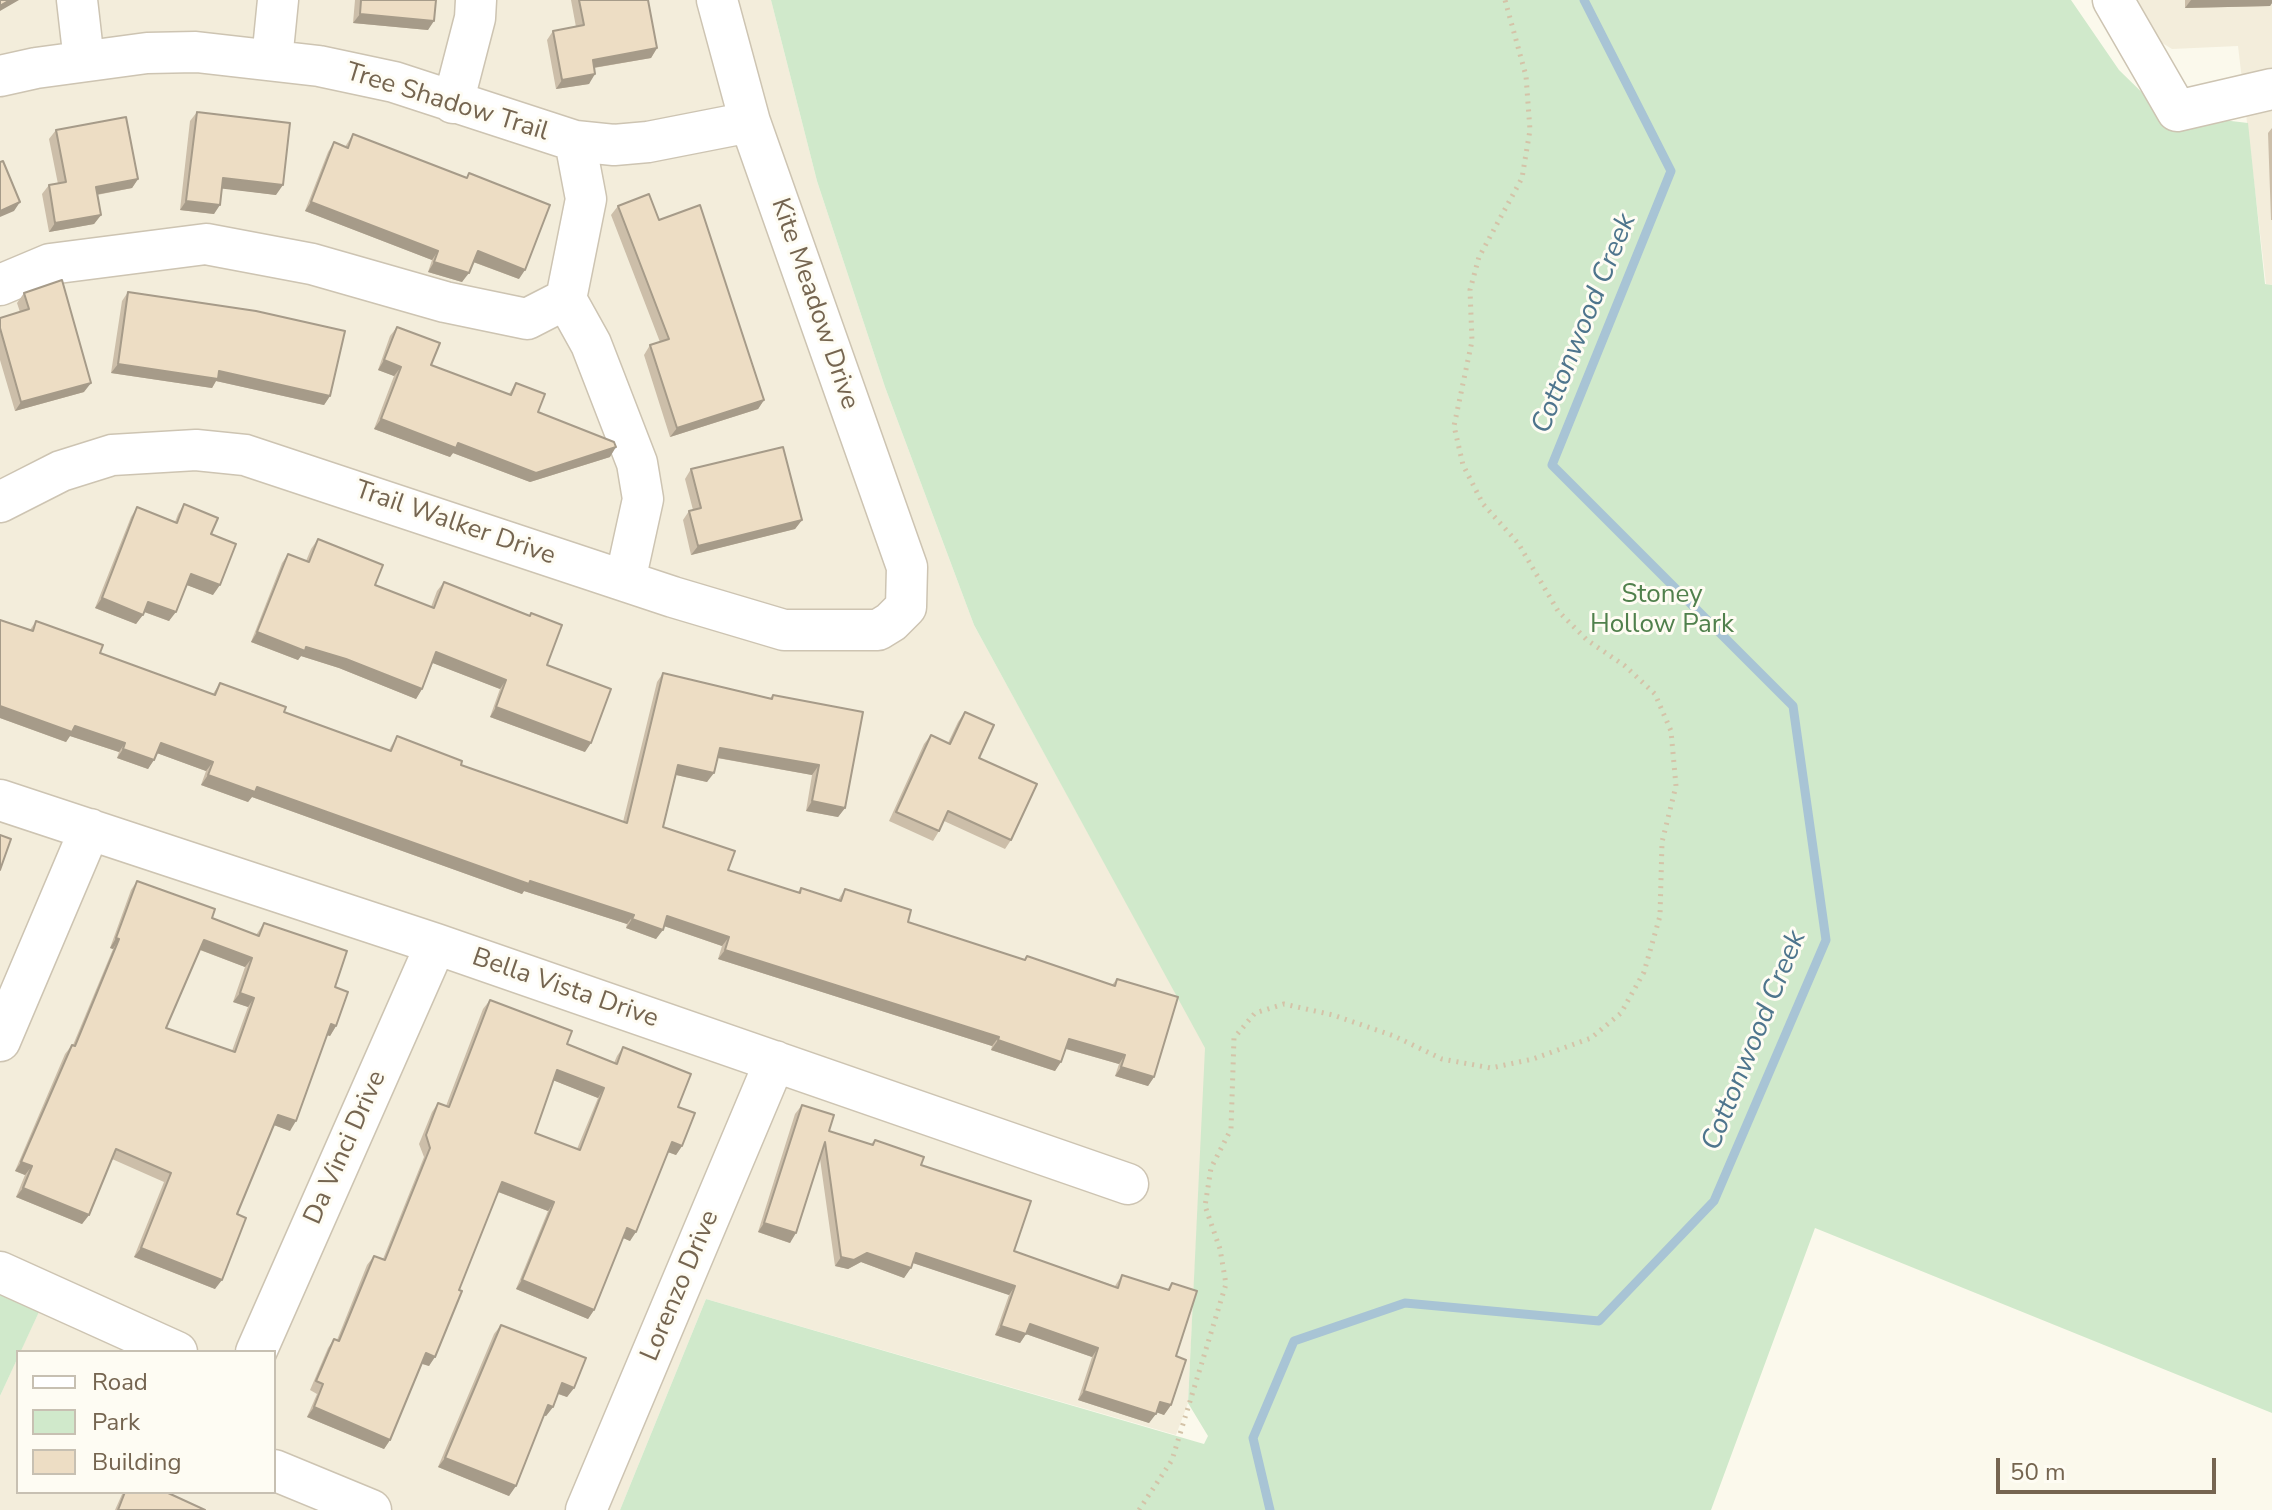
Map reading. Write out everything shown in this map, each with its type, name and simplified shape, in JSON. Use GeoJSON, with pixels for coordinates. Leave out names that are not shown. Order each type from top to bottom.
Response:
{"type":"FeatureCollection","features":[{"type":"Feature","properties":{"kind":"street"},"geometry":{"type":"LineString","coordinates":[[77,0],[84,61]]}},
{"type":"Feature","properties":{"kind":"street"},"geometry":{"type":"LineString","coordinates":[[272,60],[278,0]]}},
{"type":"Feature","properties":{"kind":"street"},"geometry":{"type":"LineString","coordinates":[[453,103],[475,18],[476,0]]}},
{"type":"Feature","properties":{"kind":"street","name":"Kite Meadow Drive"},"geometry":{"type":"LineString","coordinates":[[717,0],[750,122],[907,567],[906,607]]}},
{"type":"Feature","properties":{"kind":"street"},"geometry":{"type":"LineString","coordinates":[[2113,0],[2177,111],[2272,89]]}},
{"type":"Feature","properties":{"kind":"street","name":"Tree Shadow Trail"},"geometry":{"type":"LineString","coordinates":[[0,76],[147,53],[196,52],[319,66],[394,82],[575,141],[614,145],[648,142],[750,122]]}},
{"type":"Feature","properties":{"kind":"street"},"geometry":{"type":"LineString","coordinates":[[575,141],[586,199],[566,299],[591,344],[637,463],[643,499],[625,581]]}},
{"type":"Feature","properties":{"kind":"street"},"geometry":{"type":"LineString","coordinates":[[0,285],[50,264],[206,244],[312,264],[445,302],[527,319],[566,299]]}},
{"type":"Feature","properties":{"kind":"street","name":"Trail Walker Drive"},"geometry":{"type":"LineString","coordinates":[[3,492],[112,455],[196,450],[245,455],[625,581],[784,630],[878,630],[906,607]]}},
{"type":"Feature","properties":{"kind":"street","name":"Bella Vista Drive"},"geometry":{"type":"LineString","coordinates":[[0,800],[436,944],[1128,1184]]}},
{"type":"Feature","properties":{"kind":"street"},"geometry":{"type":"LineString","coordinates":[[0,1041],[90,829]]}},
{"type":"Feature","properties":{"kind":"street","name":"Da Vinci Drive"},"geometry":{"type":"LineString","coordinates":[[257,1350],[436,944]]}},
{"type":"Feature","properties":{"kind":"street","name":"Lorenzo Drive"},"geometry":{"type":"LineString","coordinates":[[586,1510],[775,1061]]}},
{"type":"Feature","properties":{"kind":"street"},"geometry":{"type":"LineString","coordinates":[[0,1272],[173,1350]]}},
{"type":"Feature","properties":{"kind":"street"},"geometry":{"type":"LineString","coordinates":[[276,1471],[371,1510]]}},
{"type":"Feature","properties":{"kind":"path"},"geometry":{"type":"LineString","coordinates":[[1139,1510],[1172,1460],[1226,1284],[1220,1249],[1205,1206],[1211,1168],[1231,1129],[1234,1038],[1255,1013],[1284,1004],[1308,1009],[1394,1036],[1442,1059],[1491,1068],[1533,1059],[1591,1038],[1621,1013],[1644,972],[1660,916],[1662,842],[1676,786],[1671,731],[1661,706],[1655,694],[1625,666],[1587,640],[1558,611],[1518,543],[1483,504],[1463,465],[1454,426],[1472,341],[1470,290],[1479,257],[1522,178],[1530,130],[1526,76],[1505,0]]}},
{"type":"Feature","properties":{"kind":"shaded area"},"geometry":{"type":"Polygon","coordinates":[[[0,0],[771,0],[817,181],[885,387],[974,625],[1206,1048],[1188,1403],[1176,1435],[706,1299],[620,1510],[0,1510],[0,1396],[16,1361],[16,1494],[276,1494],[276,1350],[21,1350],[39,1312],[0,1295],[0,0]]]}},
{"type":"Feature","properties":{"kind":"shaded area"},"geometry":{"type":"Polygon","coordinates":[[[2121,0],[2272,0],[2272,285],[2266,284],[2238,46],[2172,49],[2134,26],[2121,0]]]}},
{"type":"Feature","properties":{"kind":"green space","name":"Stoney Hollow Park"},"geometry":{"type":"Polygon","coordinates":[[[771,0],[2071,0],[2119,70],[2163,113],[2248,123],[2265,284],[2272,285],[2272,1413],[1815,1228],[1711,1510],[620,1510],[706,1299],[1204,1444],[1208,1436],[1188,1403],[1205,1048],[974,625],[885,387],[817,181],[771,0]]]}},
{"type":"Feature","properties":{"kind":"green space"},"geometry":{"type":"Polygon","coordinates":[[[0,1295],[39,1312],[21,1350],[16,1350],[16,1362],[0,1396],[0,1295]]]}},
{"type":"Feature","properties":{"kind":"building"},"geometry":{"type":"Polygon","coordinates":[[[361,0],[436,0],[434,21],[360,14],[361,0]]]}},
{"type":"Feature","properties":{"kind":"building"},"geometry":{"type":"Polygon","coordinates":[[[579,0],[648,0],[657,48],[593,60],[595,74],[562,80],[553,31],[584,25],[579,0]]]}},
{"type":"Feature","properties":{"kind":"building"},"geometry":{"type":"Polygon","coordinates":[[[197,112],[290,123],[283,185],[223,178],[220,205],[186,201],[197,112]]]}},
{"type":"Feature","properties":{"kind":"building"},"geometry":{"type":"Polygon","coordinates":[[[126,117],[138,179],[96,187],[101,215],[55,223],[49,185],[66,182],[56,130],[126,117]]]}},
{"type":"Feature","properties":{"kind":"building"},"geometry":{"type":"Polygon","coordinates":[[[353,134],[467,178],[469,173],[550,205],[525,270],[478,251],[469,273],[434,262],[438,251],[311,202],[334,142],[348,148],[353,134]]]}},
{"type":"Feature","properties":{"kind":"building"},"geometry":{"type":"Polygon","coordinates":[[[3,161],[20,202],[0,211],[0,162],[3,161]]]}},
{"type":"Feature","properties":{"kind":"building"},"geometry":{"type":"Polygon","coordinates":[[[649,194],[659,220],[700,205],[764,400],[677,428],[650,345],[669,339],[618,206],[649,194]]]}},
{"type":"Feature","properties":{"kind":"building"},"geometry":{"type":"Polygon","coordinates":[[[62,280],[91,383],[21,402],[0,328],[0,318],[29,309],[24,293],[62,280]]]}},
{"type":"Feature","properties":{"kind":"building"},"geometry":{"type":"Polygon","coordinates":[[[128,292],[256,311],[345,331],[330,396],[219,371],[218,379],[118,364],[128,292]]]}},
{"type":"Feature","properties":{"kind":"building"},"geometry":{"type":"Polygon","coordinates":[[[397,327],[440,343],[431,365],[511,395],[516,383],[545,394],[538,412],[614,442],[616,447],[536,473],[458,443],[456,448],[381,419],[401,367],[384,360],[397,327]]]}},
{"type":"Feature","properties":{"kind":"building"},"geometry":{"type":"Polygon","coordinates":[[[783,447],[802,520],[698,546],[689,511],[701,508],[691,469],[783,447]]]}},
{"type":"Feature","properties":{"kind":"building"},"geometry":{"type":"Polygon","coordinates":[[[184,504],[218,518],[211,534],[236,544],[220,585],[191,574],[176,612],[148,602],[143,615],[102,598],[137,507],[177,523],[184,504]]]}},
{"type":"Feature","properties":{"kind":"building"},"geometry":{"type":"Polygon","coordinates":[[[318,539],[383,565],[375,585],[434,608],[444,582],[530,616],[531,613],[562,625],[547,665],[611,689],[591,743],[496,707],[506,680],[436,652],[422,689],[346,659],[306,647],[305,651],[257,632],[288,554],[309,562],[318,539]]]}},
{"type":"Feature","properties":{"kind":"building"},"geometry":{"type":"Polygon","coordinates":[[[0,620],[33,631],[36,621],[103,645],[100,653],[215,695],[220,683],[286,707],[284,712],[391,751],[397,736],[462,761],[461,765],[627,823],[663,673],[772,699],[773,695],[863,712],[845,808],[812,801],[819,765],[720,748],[714,773],[678,765],[663,827],[735,851],[728,870],[800,893],[801,888],[841,901],[845,889],[911,910],[908,922],[1025,960],[1027,956],[1115,986],[1117,979],[1178,997],[1154,1077],[1121,1067],[1125,1055],[1069,1039],[1061,1062],[998,1040],[999,1037],[725,950],[729,937],[667,916],[663,930],[632,919],[634,915],[530,881],[529,884],[257,787],[255,792],[208,775],[213,762],[161,743],[154,760],[123,749],[125,743],[75,726],[72,732],[0,706],[0,620]]]}},
{"type":"Feature","properties":{"kind":"building"},"geometry":{"type":"Polygon","coordinates":[[[965,712],[994,725],[979,758],[1037,784],[1011,840],[948,811],[939,831],[896,812],[931,735],[950,744],[965,712]]]}},
{"type":"Feature","properties":{"kind":"building"},"geometry":{"type":"Polygon","coordinates":[[[0,835],[11,839],[0,870],[0,835]]]}},
{"type":"Feature","properties":{"kind":"building"},"geometry":{"type":"Polygon","coordinates":[[[137,881],[215,909],[212,918],[259,936],[264,923],[347,951],[335,987],[348,992],[336,1026],[331,1024],[296,1121],[278,1115],[237,1214],[246,1218],[222,1280],[141,1248],[171,1173],[116,1149],[89,1215],[23,1188],[32,1166],[21,1162],[72,1045],[75,1046],[119,939],[116,938],[137,881]],[[204,940],[166,1028],[235,1052],[254,998],[240,993],[252,958],[204,940]]]}},
{"type":"Feature","properties":{"kind":"building"},"geometry":{"type":"Polygon","coordinates":[[[490,1000],[572,1031],[567,1044],[617,1064],[623,1047],[691,1074],[678,1107],[695,1113],[682,1146],[672,1142],[636,1232],[627,1228],[594,1310],[522,1280],[554,1202],[502,1182],[435,1357],[426,1353],[390,1440],[314,1407],[323,1384],[316,1381],[334,1339],[339,1341],[374,1256],[385,1260],[430,1148],[426,1135],[438,1103],[449,1107],[490,1000]],[[557,1070],[535,1133],[580,1150],[604,1088],[557,1070]]]}},
{"type":"Feature","properties":{"kind":"building"},"geometry":{"type":"Polygon","coordinates":[[[802,1105],[834,1115],[829,1131],[873,1145],[875,1140],[924,1157],[921,1165],[1031,1201],[1014,1251],[1118,1288],[1122,1275],[1169,1290],[1172,1283],[1197,1291],[1176,1356],[1186,1360],[1171,1405],[1160,1402],[1156,1414],[1084,1391],[1098,1348],[1030,1324],[1026,1334],[1001,1326],[1015,1286],[916,1253],[911,1268],[867,1253],[854,1260],[841,1257],[825,1142],[796,1233],[764,1223],[802,1105]]]}},
{"type":"Feature","properties":{"kind":"building"},"geometry":{"type":"Polygon","coordinates":[[[501,1325],[586,1358],[574,1388],[562,1383],[553,1407],[548,1405],[516,1486],[445,1458],[501,1325]]]}},
{"type":"Feature","properties":{"kind":"building"},"geometry":{"type":"Polygon","coordinates":[[[124,1494],[170,1494],[205,1510],[118,1510],[124,1494]]]}},
{"type":"Feature","properties":{"kind":"waterway","name":"Cottonwood Creek"},"geometry":{"type":"LineString","coordinates":[[1270,1510],[1253,1438],[1294,1341],[1405,1303],[1599,1321],[1714,1201],[1826,940],[1793,706],[1552,465],[1671,171],[1584,0]]}}]}
